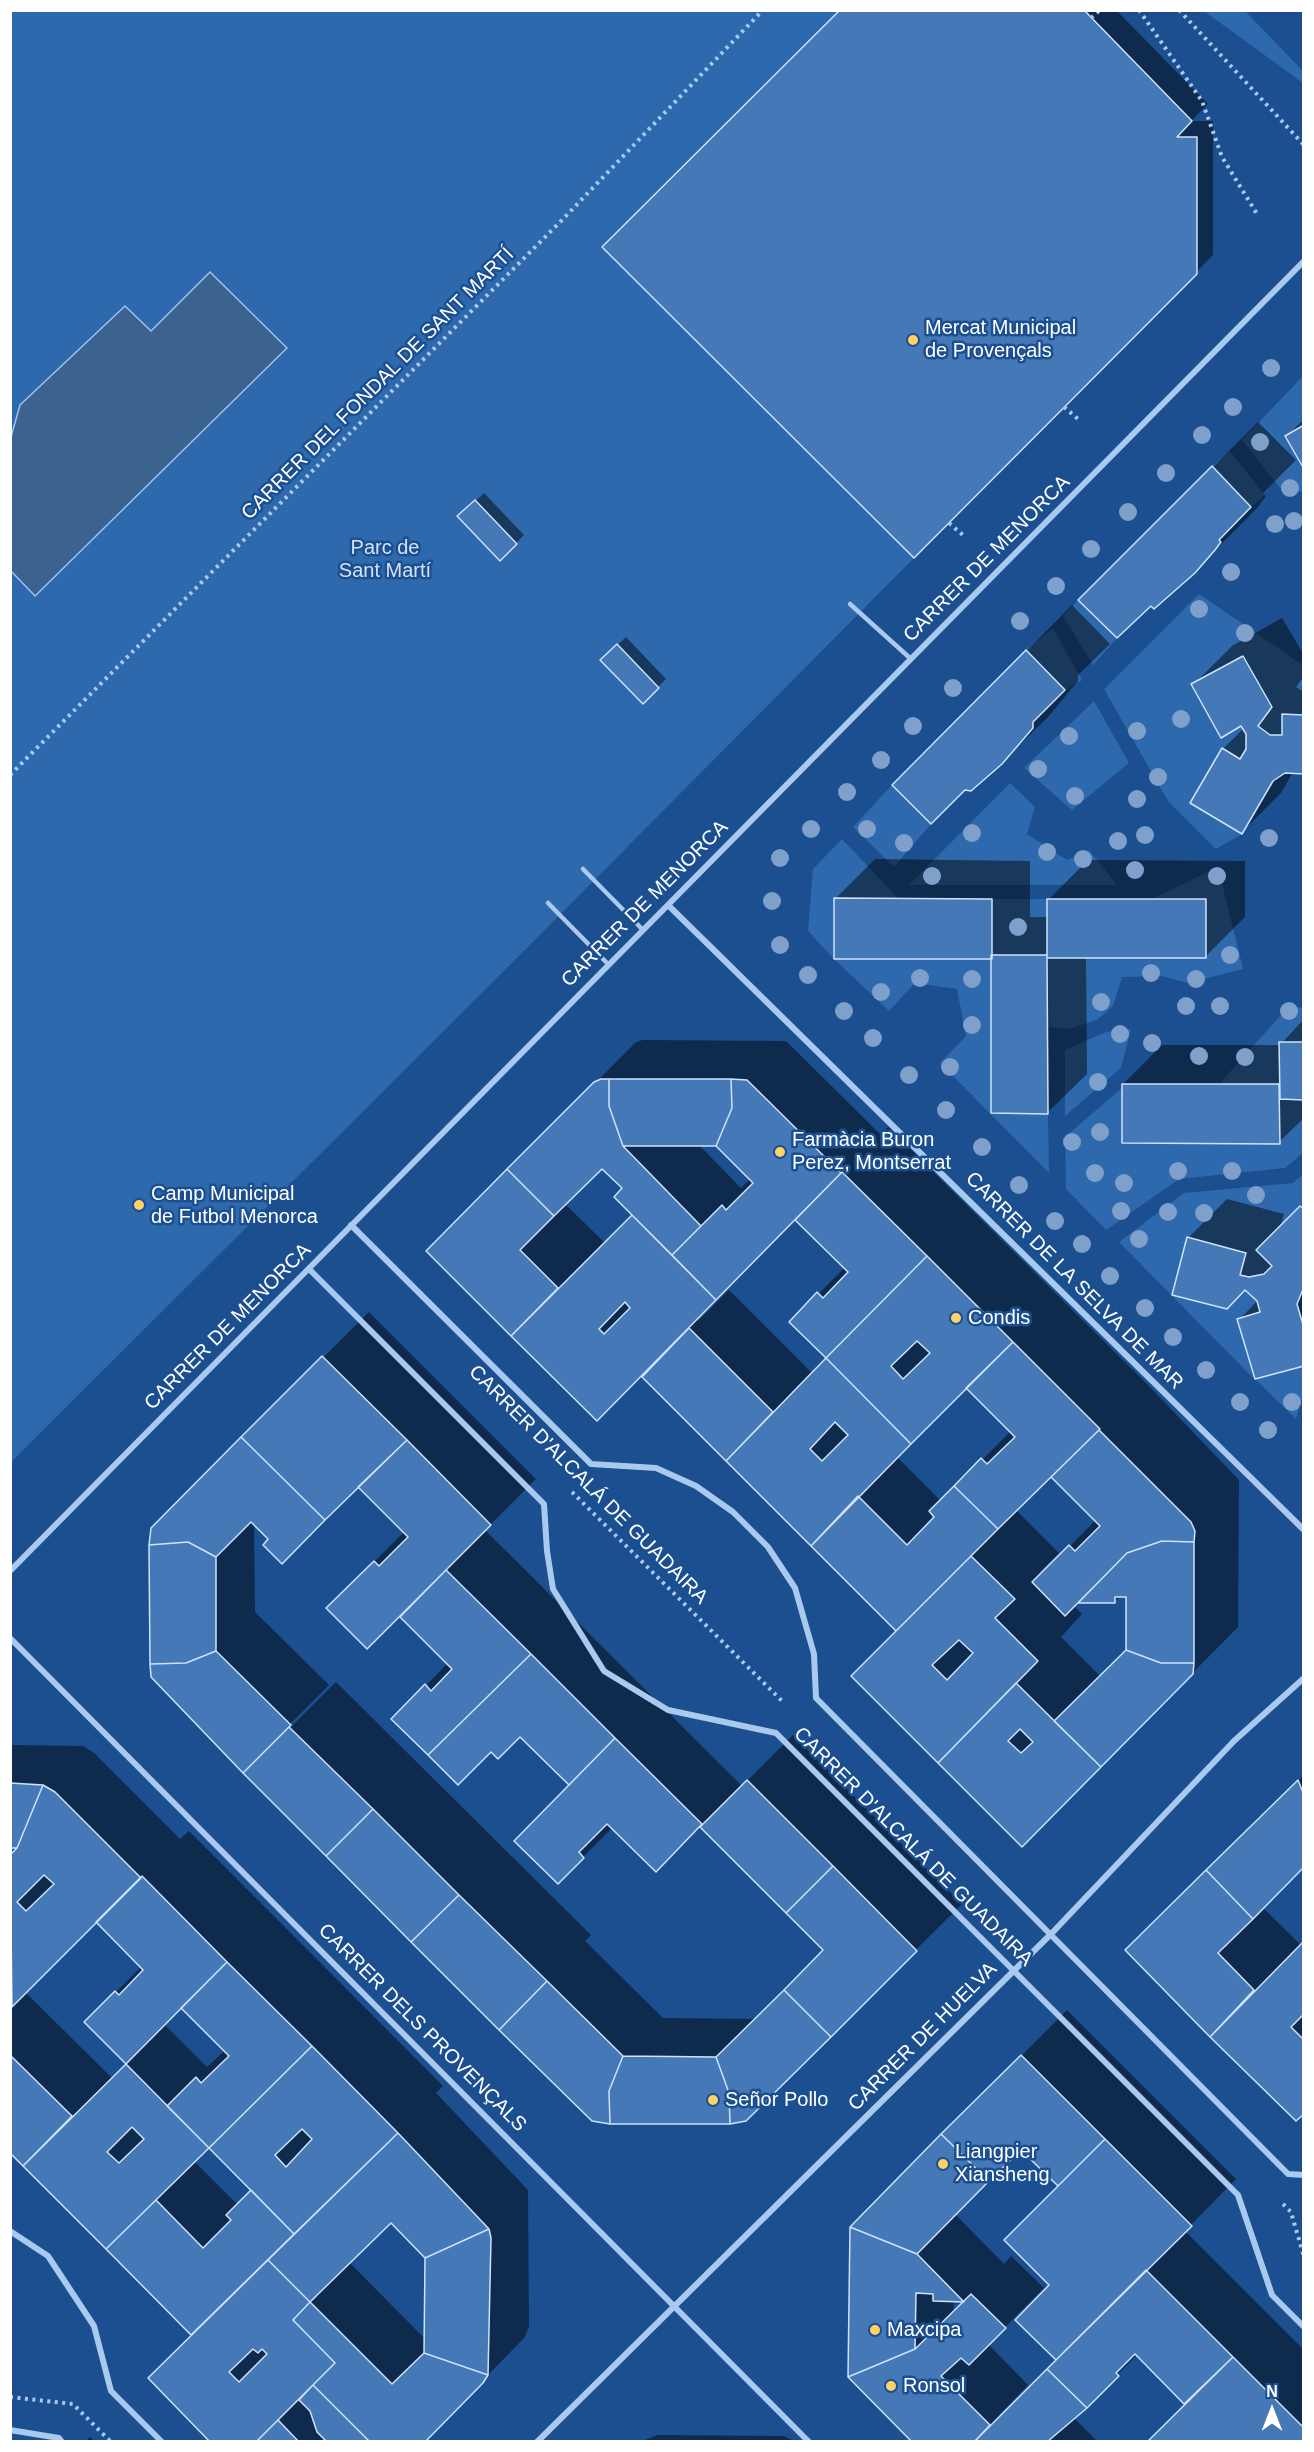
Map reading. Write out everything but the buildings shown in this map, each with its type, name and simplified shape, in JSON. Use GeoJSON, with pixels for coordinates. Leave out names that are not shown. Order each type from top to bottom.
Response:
{"type":"FeatureCollection","features":[{"type":"Feature","properties":{"kind":"street","name":"CARRER DE MENORCA"},"geometry":{"type":"LineString","coordinates":[[10,1571],[1304,261]]}},
{"type":"Feature","properties":{"kind":"street","name":"CARRER DE LA SELVA DE MAR"},"geometry":{"type":"LineString","coordinates":[[668,905],[1304,1530]]}},
{"type":"Feature","properties":{"kind":"street","name":"CARRER D'ALCALÁ DE GUADAIRA"},"geometry":{"type":"LineString","coordinates":[[351,1226],[591,1464],[656,1467],[696,1486],[733,1512],[768,1547],[795,1588],[814,1654],[816,1698],[1052,1933],[1288,2174],[1304,2175]]}},
{"type":"Feature","properties":{"kind":"street","name":"CARRER D'ALCALÁ DE GUADAIRA"},"geometry":{"type":"LineString","coordinates":[[309,1269],[544,1504],[547,1551],[554,1588],[604,1671],[668,1710],[776,1733],[1238,2195],[1272,2295],[1304,2327]]}},
{"type":"Feature","properties":{"kind":"street","name":"CARRER DELS PROVENÇALS"},"geometry":{"type":"LineString","coordinates":[[10,1638],[809,2442]]}},
{"type":"Feature","properties":{"kind":"street","name":"CARRER DE HUELVA"},"geometry":{"type":"LineString","coordinates":[[537,2442],[1052,1933],[1234,1741],[1304,1678]]}},
{"type":"Feature","properties":{"kind":"street"},"geometry":{"type":"LineString","coordinates":[[10,2231],[48,2256],[94,2326],[111,2391],[162,2442]]}},
{"type":"Feature","properties":{"kind":"street"},"geometry":{"type":"LineString","coordinates":[[10,2430],[59,2438],[62,2442]]}},
{"type":"Feature","properties":{"kind":"lane"},"geometry":{"type":"LineString","coordinates":[[850,604],[911,659]]}},
{"type":"Feature","properties":{"kind":"lane"},"geometry":{"type":"LineString","coordinates":[[583,869],[643,930]]}},
{"type":"Feature","properties":{"kind":"lane"},"geometry":{"type":"LineString","coordinates":[[549,903],[609,965]]}},
{"type":"Feature","properties":{"kind":"path","name":"CARRER DEL FONDAL DE SANT MARTÍ"},"geometry":{"type":"LineString","coordinates":[[10,775],[564,218],[763,10]]}},
{"type":"Feature","properties":{"kind":"path"},"geometry":{"type":"LineString","coordinates":[[1091,18],[1100,10]]}},
{"type":"Feature","properties":{"kind":"path"},"geometry":{"type":"LineString","coordinates":[[1139,10],[1202,101],[1222,158],[1257,214]]}},
{"type":"Feature","properties":{"kind":"path"},"geometry":{"type":"LineString","coordinates":[[1179,10],[1304,146]]}},
{"type":"Feature","properties":{"kind":"path"},"geometry":{"type":"LineString","coordinates":[[1064,407],[1078,419]]}},
{"type":"Feature","properties":{"kind":"path"},"geometry":{"type":"LineString","coordinates":[[949,523],[964,536]]}},
{"type":"Feature","properties":{"kind":"path","name":"CARRER D'ALCALÁ DE GUADAIRA"},"geometry":{"type":"LineString","coordinates":[[567,1488],[788,1707]]}},
{"type":"Feature","properties":{"kind":"green space","name":"Parc de Sant Martí"},"geometry":{"type":"Polygon","coordinates":[[[10,11],[839,11],[603,247],[914,558],[526,949],[11,1462],[10,11]]]}},
{"type":"Feature","properties":{"kind":"green space"},"geometry":{"type":"Polygon","coordinates":[[[1204,11],[1245,11],[1303,71],[1303,83],[1204,11]]]}},
{"type":"Feature","properties":{"kind":"green space"},"geometry":{"type":"Polygon","coordinates":[[[1303,376],[1303,425],[1285,436],[1303,469],[1303,491],[1285,494],[1242,440],[1303,376]]]}},
{"type":"Feature","properties":{"kind":"green space"},"geometry":{"type":"Polygon","coordinates":[[[1230,451],[1265,495],[1251,507],[1212,466],[1230,451]]]}},
{"type":"Feature","properties":{"kind":"green space"},"geometry":{"type":"Polygon","coordinates":[[[1199,594],[1300,663],[1303,654],[1301,663],[1303,665],[1303,715],[1282,714],[1282,735],[1270,735],[1258,726],[1272,707],[1243,656],[1191,684],[1221,738],[1241,726],[1246,734],[1246,749],[1240,759],[1221,748],[1190,803],[1242,834],[1216,849],[1168,801],[1104,689],[1199,594]]]}},
{"type":"Feature","properties":{"kind":"green space"},"geometry":{"type":"Polygon","coordinates":[[[1078,600],[1117,638],[1093,665],[1063,616],[1078,600]]]}},
{"type":"Feature","properties":{"kind":"green space"},"geometry":{"type":"Polygon","coordinates":[[[1053,628],[1082,680],[1065,690],[1026,650],[1053,628]]]}},
{"type":"Feature","properties":{"kind":"green space"},"geometry":{"type":"Polygon","coordinates":[[[1094,701],[1129,763],[1072,810],[1024,768],[1094,701]]]}},
{"type":"Feature","properties":{"kind":"green space"},"geometry":{"type":"Polygon","coordinates":[[[1010,783],[1035,807],[1027,834],[1067,860],[1089,850],[1117,885],[909,885],[1010,783]]]}},
{"type":"Feature","properties":{"kind":"green space"},"geometry":{"type":"Polygon","coordinates":[[[892,785],[931,824],[894,867],[853,827],[892,785]]]}},
{"type":"Feature","properties":{"kind":"green space"},"geometry":{"type":"Polygon","coordinates":[[[842,839],[899,899],[834,898],[833,958],[808,931],[813,869],[842,839]]]}},
{"type":"Feature","properties":{"kind":"green space"},"geometry":{"type":"Polygon","coordinates":[[[1218,867],[1243,969],[1188,983],[1161,976],[1122,977],[1113,1006],[1097,1020],[1069,1029],[1048,1027],[1047,955],[991,955],[992,899],[1047,899],[1048,958],[1206,958],[1206,899],[1152,899],[1218,867]]]}},
{"type":"Feature","properties":{"kind":"green space"},"geometry":{"type":"Polygon","coordinates":[[[834,959],[992,959],[991,1113],[1048,1114],[1049,1173],[940,1063],[966,1036],[957,989],[915,983],[889,1011],[834,959]]]}},
{"type":"Feature","properties":{"kind":"green space"},"geometry":{"type":"Polygon","coordinates":[[[1289,1006],[1303,1008],[1303,1042],[1279,1042],[1279,1084],[1219,1084],[1289,1006]]]}},
{"type":"Feature","properties":{"kind":"green space"},"geometry":{"type":"Polygon","coordinates":[[[1131,1029],[1121,1068],[1065,1116],[1065,1050],[1106,1032],[1131,1029]]]}},
{"type":"Feature","properties":{"kind":"green space"},"geometry":{"type":"Polygon","coordinates":[[[1122,1088],[1123,1143],[1280,1144],[1280,1099],[1303,1100],[1303,1153],[1285,1168],[1179,1179],[1106,1230],[1066,1189],[1065,1137],[1122,1088]]]}},
{"type":"Feature","properties":{"kind":"green space"},"geometry":{"type":"Polygon","coordinates":[[[1303,1174],[1303,1209],[1300,1206],[1257,1250],[1272,1266],[1264,1274],[1249,1277],[1240,1275],[1245,1253],[1187,1237],[1172,1294],[1245,1290],[1257,1301],[1260,1312],[1237,1320],[1254,1379],[1119,1242],[1184,1193],[1293,1183],[1303,1174]]]}},
{"type":"Feature","properties":{"kind":"green space"},"geometry":{"type":"Polygon","coordinates":[[[1303,1366],[1303,1394],[1296,1419],[1255,1379],[1303,1366]]]}},
{"type":"Feature","properties":{"kind":"shaded area"},"geometry":{"type":"Polygon","coordinates":[[[210,272],[287,348],[35,596],[11,571],[11,437],[20,405],[125,306],[151,331],[210,272]]]}},
{"type":"Feature","properties":{"kind":"place","name":"Mercat Municipal de Provençals"},"geometry":{"type":"Point","coordinates":[913,340]}},
{"type":"Feature","properties":{"kind":"place","name":"Farmàcia Buron Perez, Montserrat"},"geometry":{"type":"Point","coordinates":[780,1152]}},
{"type":"Feature","properties":{"kind":"place","name":"Camp Municipal de Futbol Menorca"},"geometry":{"type":"Point","coordinates":[139,1205]}},
{"type":"Feature","properties":{"kind":"place","name":"Condis"},"geometry":{"type":"Point","coordinates":[956,1318]}},
{"type":"Feature","properties":{"kind":"place","name":"Señor Pollo"},"geometry":{"type":"Point","coordinates":[713,2100]}},
{"type":"Feature","properties":{"kind":"place","name":"Liangpier Xiansheng"},"geometry":{"type":"Point","coordinates":[943,2164]}},
{"type":"Feature","properties":{"kind":"place","name":"Maxcipa"},"geometry":{"type":"Point","coordinates":[875,2330]}},
{"type":"Feature","properties":{"kind":"place","name":"Ronsol"},"geometry":{"type":"Point","coordinates":[891,2386]}}]}
